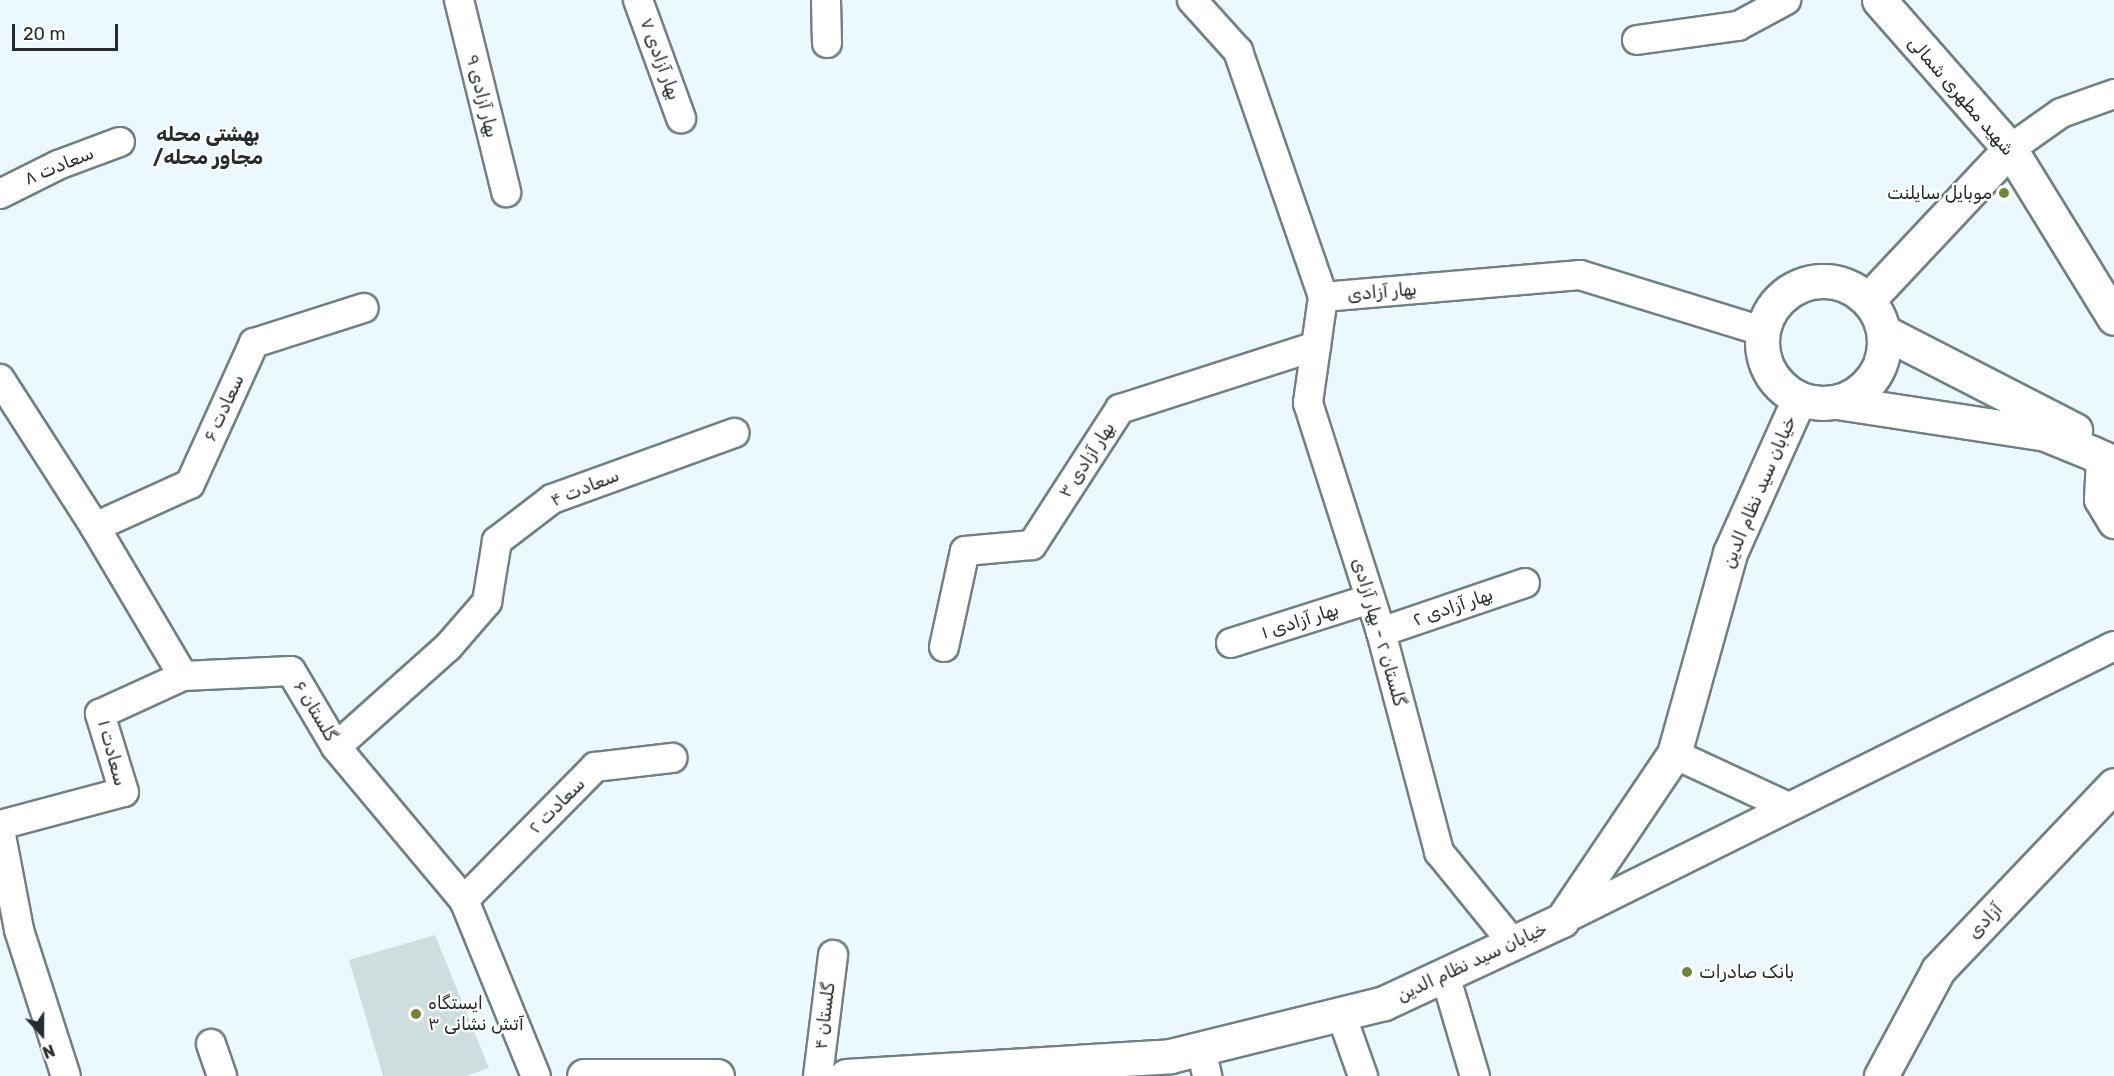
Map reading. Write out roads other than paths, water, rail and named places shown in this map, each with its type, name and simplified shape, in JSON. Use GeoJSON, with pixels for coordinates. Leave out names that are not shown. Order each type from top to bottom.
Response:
{"type":"FeatureCollection","features":[{"type":"Feature","properties":{"kind":"main road","name":"شهید مطهری شمالی"},"geometry":{"type":"LineString","coordinates":[[1879,0],[2010,149],[2114,318]]}},
{"type":"Feature","properties":{"kind":"main road"},"geometry":{"type":"LineString","coordinates":[[1868,300],[2010,149]]}},
{"type":"Feature","properties":{"kind":"main road"},"geometry":{"type":"LineString","coordinates":[[1837,402],[1868,383],[1884,351],[1884,332],[1868,300],[1839,282],[1818,280],[1799,285],[1781,296],[1769,312],[1762,331],[1761,352],[1768,371],[1782,388],[1799,399],[1837,402],[2045,434],[2111,454]]}},
{"type":"Feature","properties":{"kind":"main road"},"geometry":{"type":"LineString","coordinates":[[1884,332],[2111,454]]}},
{"type":"Feature","properties":{"kind":"main road","name":"خیابان سید نظام الدین"},"geometry":{"type":"LineString","coordinates":[[846,1076],[1101,1068],[1170,1056],[1204,1062],[1341,1014],[1384,1003],[1562,920],[1674,754],[1730,553],[1799,399]]}},
{"type":"Feature","properties":{"kind":"main road"},"geometry":{"type":"LineString","coordinates":[[2111,454],[2101,499],[2114,521]]}},
{"type":"Feature","properties":{"kind":"main road","name":"آزادی"},"geometry":{"type":"LineString","coordinates":[[1881,1076],[1938,970],[2114,784]]}},
{"type":"Feature","properties":{"kind":"main road"},"geometry":{"type":"LineString","coordinates":[[584,1076],[717,1076]]}},
{"type":"Feature","properties":{"kind":"street","name":"بهار آزادی ۹"},"geometry":{"type":"LineString","coordinates":[[459,0],[506,192]]}},
{"type":"Feature","properties":{"kind":"street","name":"بهار آزادی ۷"},"geometry":{"type":"LineString","coordinates":[[638,0],[681,118]]}},
{"type":"Feature","properties":{"kind":"street"},"geometry":{"type":"LineString","coordinates":[[826,0],[827,43]]}},
{"type":"Feature","properties":{"kind":"street"},"geometry":{"type":"LineString","coordinates":[[1637,40],[1738,26],[1786,0]]}},
{"type":"Feature","properties":{"kind":"street","name":"بهار آزادی"},"geometry":{"type":"LineString","coordinates":[[1204,3],[1238,51],[1323,297],[1580,275],[1762,331]]}},
{"type":"Feature","properties":{"kind":"street"},"geometry":{"type":"LineString","coordinates":[[2010,149],[2061,113],[2114,94]]}},
{"type":"Feature","properties":{"kind":"street","name":"سعادت ۸"},"geometry":{"type":"LineString","coordinates":[[0,194],[58,165],[120,142]]}},
{"type":"Feature","properties":{"kind":"street","name":"گلستان ۲ - بهار آزادی"},"geometry":{"type":"LineString","coordinates":[[1323,297],[1308,403],[1381,632],[1439,852],[1513,943]]}},
{"type":"Feature","properties":{"kind":"street","name":"سعادت ۶"},"geometry":{"type":"LineString","coordinates":[[95,527],[190,484],[254,343],[364,308]]}},
{"type":"Feature","properties":{"kind":"street","name":"بهار آزادی ۳"},"geometry":{"type":"LineString","coordinates":[[944,647],[965,551],[1032,545],[1120,409],[1316,346]]}},
{"type":"Feature","properties":{"kind":"street"},"geometry":{"type":"LineString","coordinates":[[0,379],[95,527],[183,676]]}},
{"type":"Feature","properties":{"kind":"street","name":"سعادت ۴"},"geometry":{"type":"LineString","coordinates":[[336,747],[448,646],[487,602],[496,541],[552,499],[734,433]]}},
{"type":"Feature","properties":{"kind":"street","name":"بهار آزادی ۲"},"geometry":{"type":"LineString","coordinates":[[1381,632],[1526,583]]}},
{"type":"Feature","properties":{"kind":"street","name":"بهار آزادی ۱"},"geometry":{"type":"LineString","coordinates":[[1231,643],[1370,599]]}},
{"type":"Feature","properties":{"kind":"street"},"geometry":{"type":"LineString","coordinates":[[1562,920],[2114,646]]}},
{"type":"Feature","properties":{"kind":"street","name":"گلستان ۶"},"geometry":{"type":"LineString","coordinates":[[183,676],[291,671],[336,747],[464,900],[536,1076]]}},
{"type":"Feature","properties":{"kind":"street","name":"سعادت ۱"},"geometry":{"type":"LineString","coordinates":[[0,825],[124,792],[100,714],[183,676]]}},
{"type":"Feature","properties":{"kind":"street"},"geometry":{"type":"LineString","coordinates":[[1674,754],[1788,807]]}},
{"type":"Feature","properties":{"kind":"street","name":"سعادت ۲"},"geometry":{"type":"LineString","coordinates":[[464,900],[595,767],[672,758]]}},
{"type":"Feature","properties":{"kind":"street"},"geometry":{"type":"LineString","coordinates":[[0,830],[19,930],[66,1076]]}},
{"type":"Feature","properties":{"kind":"street","name":"گلستان ۴"},"geometry":{"type":"LineString","coordinates":[[818,1076],[833,955]]}},
{"type":"Feature","properties":{"kind":"street"},"geometry":{"type":"LineString","coordinates":[[1445,975],[1475,1076]]}},
{"type":"Feature","properties":{"kind":"street"},"geometry":{"type":"LineString","coordinates":[[1341,1014],[1363,1076]]}},
{"type":"Feature","properties":{"kind":"street"},"geometry":{"type":"LineString","coordinates":[[211,1044],[222,1076]]}},
{"type":"Feature","properties":{"kind":"place","name":"موبایل سایلنت"},"geometry":{"type":"Point","coordinates":[2004,193]}},
{"type":"Feature","properties":{"kind":"place","name":"بانک صادرات"},"geometry":{"type":"Point","coordinates":[1687,972]}},
{"type":"Feature","properties":{"kind":"place","name":"ایستگاه آتش نشانی ۳"},"geometry":{"type":"Point","coordinates":[416,1014]}},
{"type":"Feature","properties":{"kind":"district","name":"بهشتی محله /مجاور محله"},"geometry":{"type":"Point","coordinates":[208,146]}}]}
